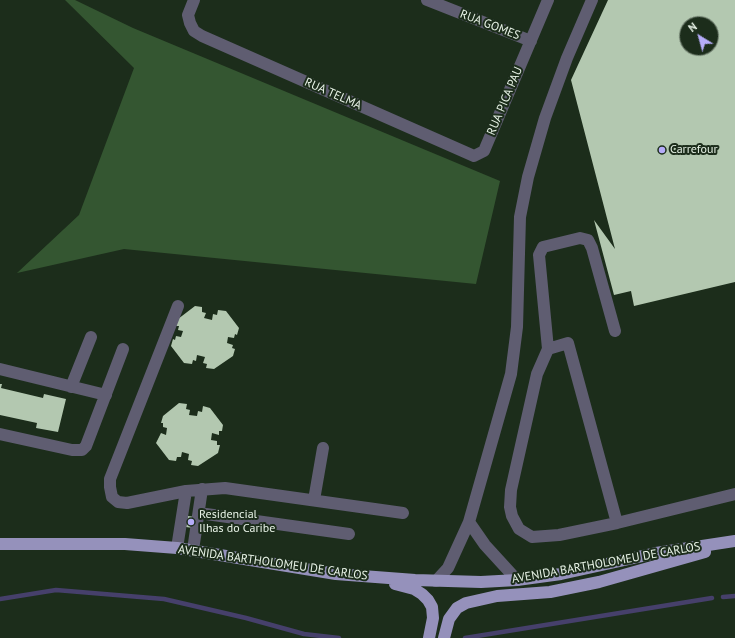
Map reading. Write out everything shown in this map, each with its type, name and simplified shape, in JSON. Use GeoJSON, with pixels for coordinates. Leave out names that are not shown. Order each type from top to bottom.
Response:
{"type":"FeatureCollection","features":[{"type":"Feature","properties":{"kind":"main road","name":"AVENIDA BARTHOLOMEU DE CARLOS"},"geometry":{"type":"LineString","coordinates":[[0,544],[125,544],[177,548],[294,568],[369,577],[480,582],[517,580],[562,574],[656,553],[735,542]]}},
{"type":"Feature","properties":{"kind":"main road"},"geometry":{"type":"LineString","coordinates":[[444,638],[449,620],[457,608],[466,603],[486,598],[550,592],[599,582],[735,542]]}},
{"type":"Feature","properties":{"kind":"main road"},"geometry":{"type":"LineString","coordinates":[[369,577],[414,589],[422,594],[432,607],[433,618],[430,638]]}},
{"type":"Feature","properties":{"kind":"street","name":"RUA TELMA"},"geometry":{"type":"LineString","coordinates":[[194,0],[188,15],[194,30],[202,36],[474,156]]}},
{"type":"Feature","properties":{"kind":"street","name":"RUA GOMES"},"geometry":{"type":"LineString","coordinates":[[427,0],[531,41]]}},
{"type":"Feature","properties":{"kind":"street","name":"RUA PICA PAU"},"geometry":{"type":"LineString","coordinates":[[474,156],[484,150],[548,0]]}},
{"type":"Feature","properties":{"kind":"street"},"geometry":{"type":"LineString","coordinates":[[436,581],[448,568],[469,522],[511,374],[517,327],[520,217],[528,177],[546,118],[567,58],[592,0]]}},
{"type":"Feature","properties":{"kind":"street"},"geometry":{"type":"LineString","coordinates":[[615,331],[592,248],[588,240],[580,238],[543,247],[539,255],[548,349],[537,374],[512,490],[510,507],[512,516],[519,529],[532,537],[560,535],[735,494]]}},
{"type":"Feature","properties":{"kind":"street"},"geometry":{"type":"LineString","coordinates":[[178,306],[110,479],[112,497],[118,502],[127,503],[186,491],[225,488],[404,513]]}},
{"type":"Feature","properties":{"kind":"street"},"geometry":{"type":"LineString","coordinates":[[71,386],[91,337]]}},
{"type":"Feature","properties":{"kind":"street"},"geometry":{"type":"LineString","coordinates":[[548,349],[568,343],[616,523]]}},
{"type":"Feature","properties":{"kind":"street"},"geometry":{"type":"LineString","coordinates":[[0,434],[72,450],[82,450],[86,446],[123,349]]}},
{"type":"Feature","properties":{"kind":"street"},"geometry":{"type":"LineString","coordinates":[[0,368],[106,395]]}},
{"type":"Feature","properties":{"kind":"street"},"geometry":{"type":"LineString","coordinates":[[314,500],[324,448]]}},
{"type":"Feature","properties":{"kind":"street"},"geometry":{"type":"LineString","coordinates":[[193,550],[202,489]]}},
{"type":"Feature","properties":{"kind":"street"},"geometry":{"type":"LineString","coordinates":[[177,548],[186,491]]}},
{"type":"Feature","properties":{"kind":"street"},"geometry":{"type":"LineString","coordinates":[[199,513],[349,534]]}},
{"type":"Feature","properties":{"kind":"street"},"geometry":{"type":"LineString","coordinates":[[469,522],[485,545],[517,580]]}},
{"type":"Feature","properties":{"kind":"green space"},"geometry":{"type":"Polygon","coordinates":[[[65,0],[75,0],[133,28],[500,181],[476,284],[124,249],[17,273],[79,215],[134,68],[65,0]]]}},
{"type":"Feature","properties":{"kind":"building","name":"Carrefour"},"geometry":{"type":"Polygon","coordinates":[[[608,0],[735,0],[735,282],[634,306],[631,291],[614,295],[594,220],[615,249],[571,80],[608,0]]]}},
{"type":"Feature","properties":{"kind":"building"},"geometry":{"type":"Polygon","coordinates":[[[195,306],[202,307],[202,312],[206,313],[204,318],[212,320],[213,314],[217,315],[218,310],[226,311],[239,328],[237,335],[235,334],[234,338],[228,337],[227,343],[233,345],[232,348],[235,349],[233,356],[214,369],[206,368],[207,364],[203,363],[205,357],[197,355],[196,361],[193,360],[192,364],[184,363],[171,346],[173,339],[175,340],[176,336],[181,337],[183,331],[178,330],[179,326],[176,326],[178,319],[195,306]]]}},
{"type":"Feature","properties":{"kind":"building"},"geometry":{"type":"Polygon","coordinates":[[[0,384],[2,384],[1,388],[43,398],[44,394],[66,399],[58,432],[36,428],[37,423],[0,415],[0,384]]]}},
{"type":"Feature","properties":{"kind":"building"},"geometry":{"type":"Polygon","coordinates":[[[179,403],[187,404],[186,409],[190,410],[189,415],[197,416],[198,411],[202,412],[203,406],[210,408],[223,425],[222,431],[219,431],[219,435],[212,433],[211,440],[217,441],[217,445],[220,445],[218,453],[198,466],[191,465],[192,461],[188,460],[189,454],[182,452],[181,457],[177,457],[176,461],[169,460],[156,443],[161,433],[166,435],[167,428],[163,427],[163,423],[161,423],[163,416],[179,403]]]}},
{"type":"Feature","properties":{"kind":"building","name":"Residencial Ilhas do Caribe"},"geometry":{"type":"Polygon","coordinates":[[[188,516],[195,517],[193,528],[186,527],[188,516]]]}},
{"type":"Feature","properties":{"kind":"waterway"},"geometry":{"type":"LineString","coordinates":[[0,599],[56,590],[164,599],[246,618],[304,634],[339,638]]}},
{"type":"Feature","properties":{"kind":"waterway"},"geometry":{"type":"LineString","coordinates":[[723,597],[735,596]]}},
{"type":"Feature","properties":{"kind":"waterway"},"geometry":{"type":"LineString","coordinates":[[465,638],[712,598]]}},
{"type":"Feature","properties":{"kind":"place","name":"Carrefour"},"geometry":{"type":"Point","coordinates":[662,150]}},
{"type":"Feature","properties":{"kind":"place","name":"Residencial Ilhas do Caribe"},"geometry":{"type":"Point","coordinates":[191,522]}}]}
